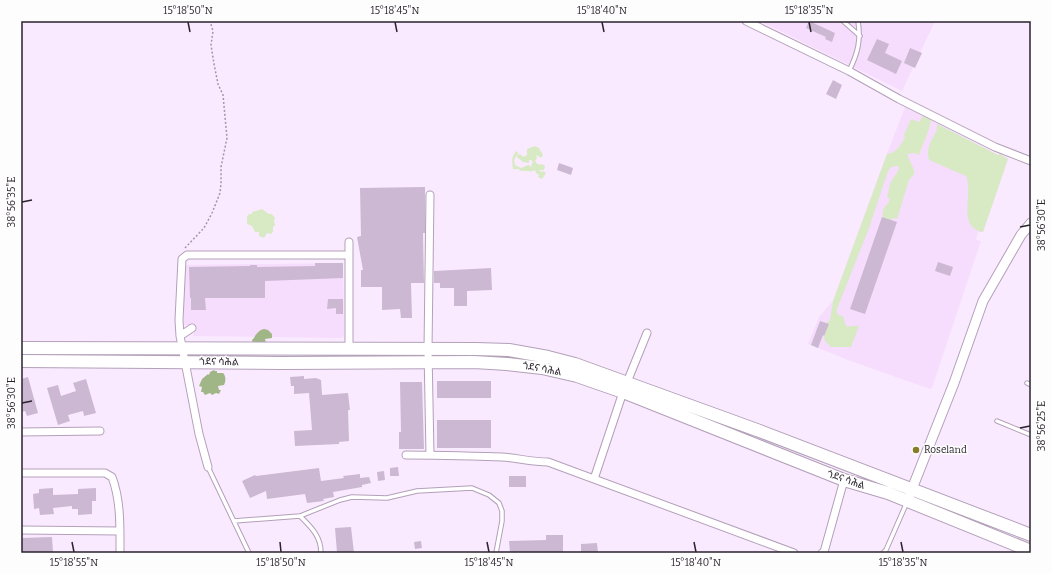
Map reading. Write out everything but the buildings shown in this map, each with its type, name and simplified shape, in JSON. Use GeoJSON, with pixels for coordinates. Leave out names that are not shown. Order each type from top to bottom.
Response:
{"type":"FeatureCollection","features":[{"type":"Feature","properties":{"kind":"highway","name":"ጎደና ሳሕል"},"geometry":{"type":"LineString","coordinates":[[21,348],[181,342],[348,349],[496,350],[528,353],[575,364],[768,449],[844,480],[888,493],[910,496],[1031,535]]}},
{"type":"Feature","properties":{"kind":"highway"},"geometry":{"type":"LineString","coordinates":[[53,348],[54,361]]}},
{"type":"Feature","properties":{"kind":"highway","name":"ጎደና ሳሕል"},"geometry":{"type":"LineString","coordinates":[[21,361],[485,363],[542,368],[625,387],[772,436],[1031,551]]}},
{"type":"Feature","properties":{"kind":"highway"},"geometry":{"type":"LineString","coordinates":[[768,449],[772,436]]}},
{"type":"Feature","properties":{"kind":"street"},"geometry":{"type":"LineString","coordinates":[[746,21],[849,71],[900,99],[995,147],[1031,161]]}},
{"type":"Feature","properties":{"kind":"street"},"geometry":{"type":"LineString","coordinates":[[430,195],[428,350],[430,455]]}},
{"type":"Feature","properties":{"kind":"street"},"geometry":{"type":"LineString","coordinates":[[910,496],[954,383],[983,301],[1021,235],[1031,223]]}},
{"type":"Feature","properties":{"kind":"street"},"geometry":{"type":"LineString","coordinates":[[348,349],[349,242]]}},
{"type":"Feature","properties":{"kind":"street"},"geometry":{"type":"LineString","coordinates":[[208,466],[199,434],[181,342],[179,320],[182,259],[187,256],[349,255]]}},
{"type":"Feature","properties":{"kind":"street"},"geometry":{"type":"LineString","coordinates":[[181,342],[192,328]]}},
{"type":"Feature","properties":{"kind":"street"},"geometry":{"type":"LineString","coordinates":[[594,479],[625,387],[647,333]]}},
{"type":"Feature","properties":{"kind":"street"},"geometry":{"type":"LineString","coordinates":[[21,432],[100,431]]}},
{"type":"Feature","properties":{"kind":"street"},"geometry":{"type":"LineString","coordinates":[[406,455],[504,458],[548,462],[794,553]]}},
{"type":"Feature","properties":{"kind":"street"},"geometry":{"type":"LineString","coordinates":[[21,473],[105,473],[112,477],[116,487],[120,518],[120,553]]}},
{"type":"Feature","properties":{"kind":"street"},"geometry":{"type":"LineString","coordinates":[[825,553],[844,480]]}},
{"type":"Feature","properties":{"kind":"street"},"geometry":{"type":"LineString","coordinates":[[21,530],[120,531]]}},
{"type":"Feature","properties":{"kind":"lane"},"geometry":{"type":"LineString","coordinates":[[843,21],[860,36]]}},
{"type":"Feature","properties":{"kind":"lane"},"geometry":{"type":"LineString","coordinates":[[849,71],[856,57],[860,36],[858,21]]}},
{"type":"Feature","properties":{"kind":"lane"},"geometry":{"type":"LineString","coordinates":[[997,421],[1031,435]]}},
{"type":"Feature","properties":{"kind":"lane"},"geometry":{"type":"LineString","coordinates":[[208,466],[249,553]]}},
{"type":"Feature","properties":{"kind":"lane"},"geometry":{"type":"LineString","coordinates":[[234,521],[300,516],[340,500],[352,497],[387,498],[417,491],[472,488],[489,495],[499,503],[502,511],[502,521],[496,553]]}},
{"type":"Feature","properties":{"kind":"lane"},"geometry":{"type":"LineString","coordinates":[[883,553],[886,550],[910,496]]}},
{"type":"Feature","properties":{"kind":"lane"},"geometry":{"type":"LineString","coordinates":[[300,516],[313,528],[318,537],[321,553]]}},
{"type":"Feature","properties":{"kind":"path"},"geometry":{"type":"LineString","coordinates":[[182,259],[183,251],[188,243],[204,228],[212,213],[220,192],[221,167],[227,138],[223,96],[214,64],[211,45],[213,31],[210,21]]}},
{"type":"Feature","properties":{"kind":"shaded area"},"geometry":{"type":"Polygon","coordinates":[[[760,21],[935,21],[902,91],[760,21]]]}},
{"type":"Feature","properties":{"kind":"shaded area"},"geometry":{"type":"Polygon","coordinates":[[[905,107],[1008,159],[983,232],[978,232],[976,240],[981,241],[932,388],[930,389],[808,344],[819,317],[833,301],[905,107]]]}},
{"type":"Feature","properties":{"kind":"shaded area"},"geometry":{"type":"Polygon","coordinates":[[[343,263],[344,336],[341,338],[193,336],[195,331],[189,325],[184,325],[183,267],[186,265],[343,263]]]}},
{"type":"Feature","properties":{"kind":"green space"},"geometry":{"type":"Polygon","coordinates":[[[923,116],[931,120],[930,125],[919,155],[914,153],[907,154],[914,170],[914,174],[909,180],[897,219],[893,218],[891,220],[883,218],[883,211],[890,199],[887,197],[891,182],[899,169],[897,166],[891,167],[888,171],[869,228],[837,309],[838,315],[843,316],[846,326],[859,326],[851,347],[831,347],[825,341],[824,336],[828,325],[826,323],[830,320],[833,301],[887,154],[893,152],[900,145],[905,137],[904,135],[911,119],[919,122],[923,116]]]}},
{"type":"Feature","properties":{"kind":"green space"},"geometry":{"type":"Polygon","coordinates":[[[937,124],[1008,159],[983,232],[975,229],[970,224],[967,209],[968,183],[966,176],[929,160],[928,149],[936,131],[937,124]]]}},
{"type":"Feature","properties":{"kind":"green space"},"geometry":{"type":"Polygon","coordinates":[[[535,146],[539,148],[543,155],[541,158],[536,155],[537,159],[535,160],[537,164],[542,164],[545,166],[544,170],[539,170],[546,173],[542,179],[538,177],[539,175],[535,170],[520,171],[519,169],[513,169],[513,157],[517,151],[518,153],[514,160],[515,165],[521,168],[528,165],[532,167],[531,165],[533,162],[531,160],[529,160],[529,163],[523,162],[517,157],[517,155],[520,154],[523,157],[527,155],[527,149],[535,146]]]}},
{"type":"Feature","properties":{"kind":"green space"},"geometry":{"type":"Polygon","coordinates":[[[262,209],[269,214],[272,214],[275,218],[273,232],[271,234],[267,233],[264,238],[259,236],[259,232],[255,232],[252,226],[247,224],[247,217],[249,214],[262,209]]]}},
{"type":"Feature","properties":{"kind":"green space"},"geometry":{"type":"Polygon","coordinates":[[[264,329],[268,330],[272,334],[272,338],[265,339],[266,343],[253,344],[252,340],[258,332],[264,329]]]}},
{"type":"Feature","properties":{"kind":"green space"},"geometry":{"type":"Polygon","coordinates":[[[214,370],[217,371],[217,373],[224,374],[225,383],[224,385],[218,386],[219,390],[221,390],[219,394],[216,393],[212,395],[210,393],[205,395],[201,392],[202,387],[199,386],[202,379],[214,370]]]}},
{"type":"Feature","properties":{"kind":"place","name":"Roseland"},"geometry":{"type":"Point","coordinates":[916,450]}}]}
